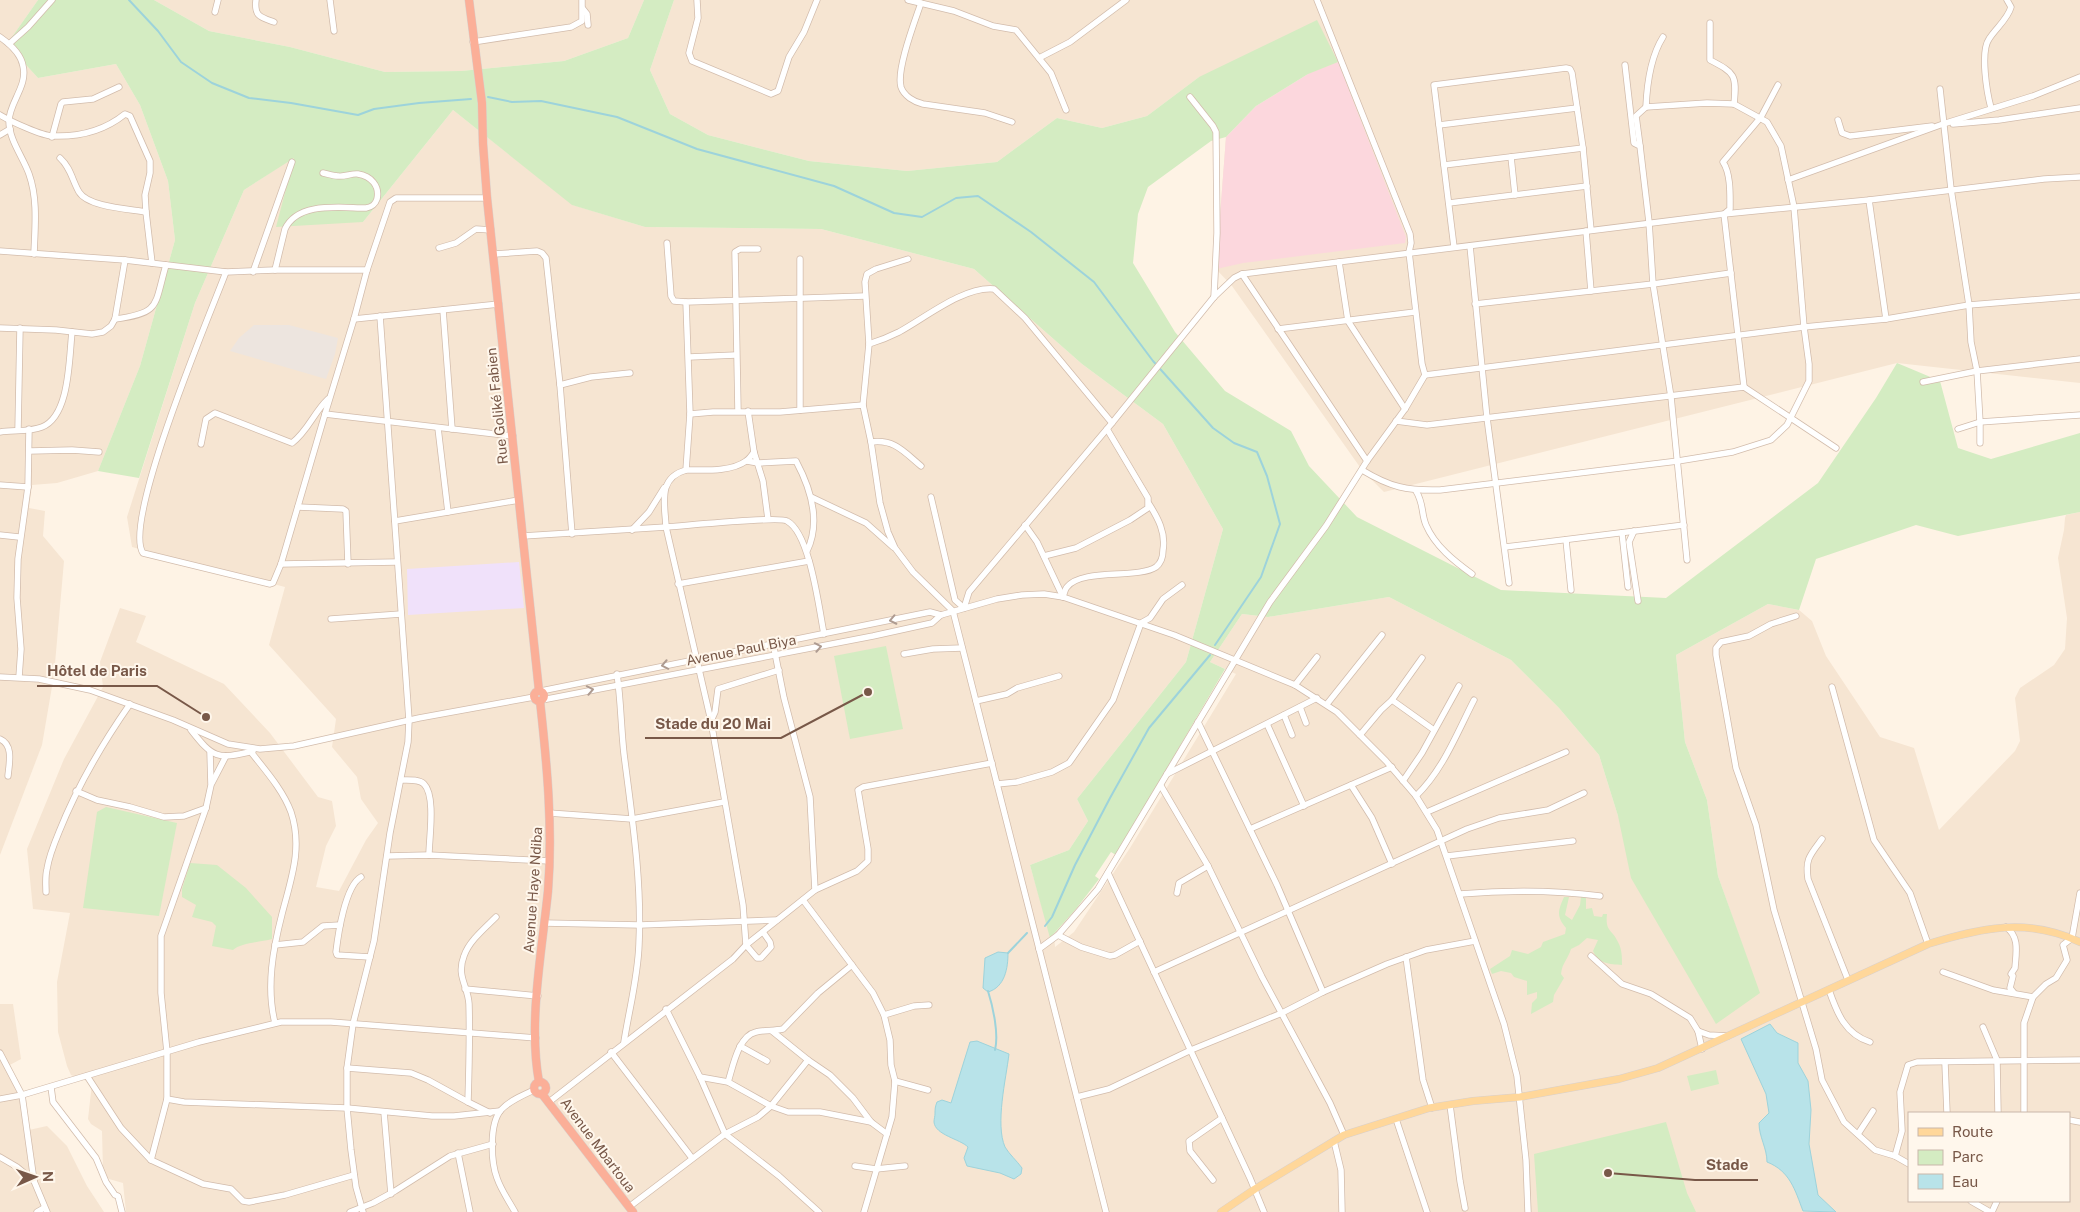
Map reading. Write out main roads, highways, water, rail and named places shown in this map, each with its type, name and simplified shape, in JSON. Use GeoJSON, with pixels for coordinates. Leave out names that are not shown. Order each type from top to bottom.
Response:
{"type":"FeatureCollection","features":[{"type":"Feature","properties":{"kind":"highway","name":"Rue Goliké Fabien"},"geometry":{"type":"LineString","coordinates":[[469,0],[482,103],[487,198],[539,696]]}},
{"type":"Feature","properties":{"kind":"highway","name":"Avenue Haye Ndiba"},"geometry":{"type":"LineString","coordinates":[[539,696],[549,813],[550,861],[538,996],[536,1038],[539,1082]]}},
{"type":"Feature","properties":{"kind":"highway"},"geometry":{"type":"LineString","coordinates":[[539,1082],[545,1086],[546,1090],[542,1094],[536,1094],[534,1090],[535,1084],[539,1082]]}},
{"type":"Feature","properties":{"kind":"highway","name":"Avenue Mbartoua"},"geometry":{"type":"LineString","coordinates":[[542,1094],[631,1210]]}},
{"type":"Feature","properties":{"kind":"main road"},"geometry":{"type":"LineString","coordinates":[[1221,1212],[1255,1188],[1344,1135],[1432,1108],[1520,1097],[1619,1079],[1658,1068],[1928,944],[1967,933],[2006,927],[2030,927],[2050,930],[2080,942]]}},
{"type":"Feature","properties":{"kind":"water"},"geometry":{"type":"Polygon","coordinates":[[[998,952],[1008,953],[1006,971],[998,986],[988,992],[983,988],[985,958],[998,952]]]}},
{"type":"Feature","properties":{"kind":"water"},"geometry":{"type":"Polygon","coordinates":[[[1770,1024],[1777,1033],[1798,1043],[1798,1063],[1808,1081],[1811,1110],[1809,1144],[1818,1195],[1836,1212],[1803,1211],[1791,1182],[1781,1170],[1767,1162],[1759,1123],[1769,1113],[1766,1094],[1741,1039],[1770,1024]]]}},
{"type":"Feature","properties":{"kind":"water"},"geometry":{"type":"Polygon","coordinates":[[[977,1041],[1009,1054],[1002,1101],[1001,1126],[1005,1147],[1022,1168],[1021,1174],[1014,1179],[1000,1173],[967,1166],[964,1158],[968,1147],[943,1134],[935,1126],[937,1102],[942,1100],[951,1103],[970,1042],[977,1041]]]}},
{"type":"Feature","properties":{"kind":"waterway"},"geometry":{"type":"LineString","coordinates":[[129,0],[158,31],[181,62],[212,83],[249,98],[291,103],[358,115],[374,109],[471,99]]}},
{"type":"Feature","properties":{"kind":"waterway"},"geometry":{"type":"LineString","coordinates":[[488,97],[512,102],[541,101],[617,117],[697,149],[834,186],[894,213],[922,217],[956,198],[978,196],[1031,232],[1094,282],[1153,361],[1213,428],[1234,443],[1257,452],[1267,476],[1280,524],[1261,577],[1215,645]]}},
{"type":"Feature","properties":{"kind":"waterway"},"geometry":{"type":"LineString","coordinates":[[1045,926],[1052,917],[1075,865],[1149,728],[1210,655]]}},
{"type":"Feature","properties":{"kind":"waterway"},"geometry":{"type":"LineString","coordinates":[[1008,953],[1027,933]]}},
{"type":"Feature","properties":{"kind":"waterway"},"geometry":{"type":"LineString","coordinates":[[988,991],[996,1029],[995,1050]]}},
{"type":"Feature","properties":{"kind":"place","name":"Stade du 20 Mai"},"geometry":{"type":"Point","coordinates":[868,692]}},
{"type":"Feature","properties":{"kind":"place","name":"Hôtel de Paris"},"geometry":{"type":"Point","coordinates":[206,717]}},
{"type":"Feature","properties":{"kind":"place","name":"Stade"},"geometry":{"type":"Point","coordinates":[1608,1173]}}]}
